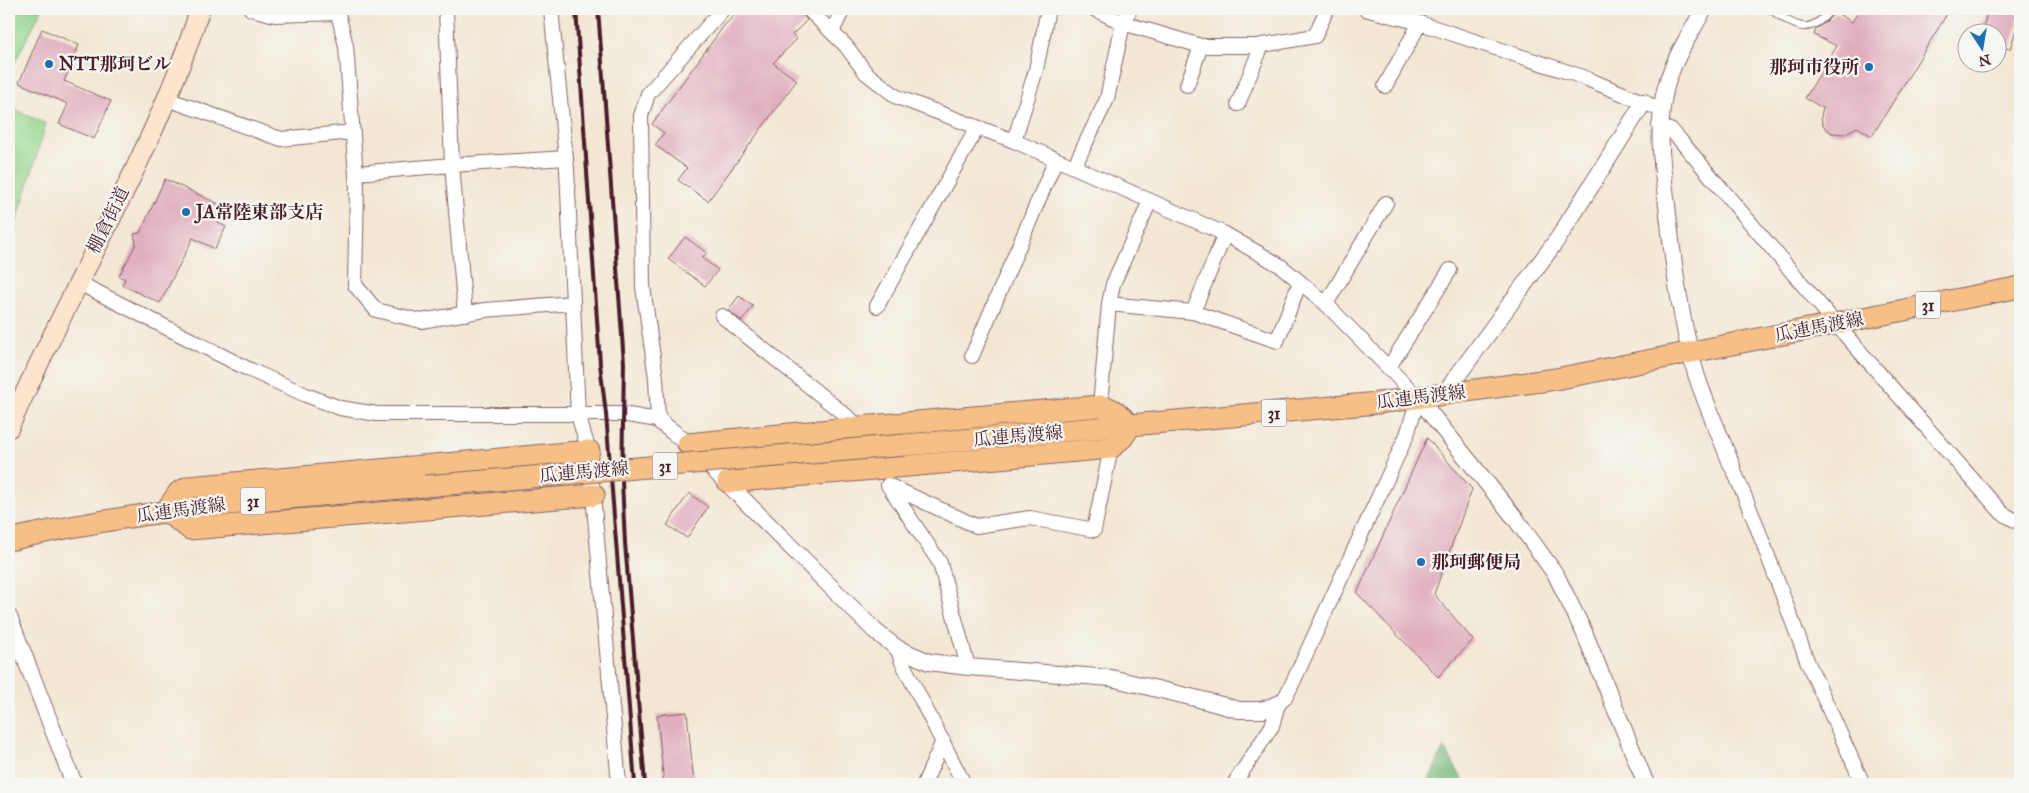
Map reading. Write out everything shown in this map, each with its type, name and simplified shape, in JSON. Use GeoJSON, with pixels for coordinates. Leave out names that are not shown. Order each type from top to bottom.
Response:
{"type":"FeatureCollection","features":[{"type":"Feature","properties":{"kind":"main road","name":"棚倉街道"},"geometry":{"type":"LineString","coordinates":[[9,426],[167,99],[186,53],[200,9]]}},
{"type":"Feature","properties":{"kind":"main road","name":"瓜連馬渡線"},"geometry":{"type":"LineString","coordinates":[[9,540],[166,511],[233,502],[1130,426],[1418,398],[1556,379],[2020,287]]}},
{"type":"Feature","properties":{"kind":"main road"},"geometry":{"type":"LineString","coordinates":[[688,444],[1100,406],[1110,407],[1120,414],[1130,426],[1123,437],[1111,448],[728,482]]}},
{"type":"Feature","properties":{"kind":"main road"},"geometry":{"type":"LineString","coordinates":[[589,451],[189,487],[179,492],[166,511],[190,529],[594,495]]}},
{"type":"Feature","properties":{"kind":"street"},"geometry":{"type":"LineString","coordinates":[[251,9],[275,15],[338,11],[346,46],[356,173],[355,285],[376,310],[422,322],[485,310],[573,303]]}},
{"type":"Feature","properties":{"kind":"street"},"geometry":{"type":"LineString","coordinates":[[446,9],[452,165],[465,314]]}},
{"type":"Feature","properties":{"kind":"street"},"geometry":{"type":"LineString","coordinates":[[551,9],[566,158],[578,415],[589,451],[594,495],[619,784]]}},
{"type":"Feature","properties":{"kind":"street"},"geometry":{"type":"LineString","coordinates":[[658,420],[656,378],[643,287],[640,116],[648,94],[723,9]]}},
{"type":"Feature","properties":{"kind":"street"},"geometry":{"type":"LineString","coordinates":[[808,9],[846,46],[866,73],[897,97],[1014,141],[1225,234],[1280,266],[1326,304],[1418,398],[1515,518],[1556,575],[1584,632],[1646,784]]}},
{"type":"Feature","properties":{"kind":"street"},"geometry":{"type":"LineString","coordinates":[[832,32],[843,9]]}},
{"type":"Feature","properties":{"kind":"street"},"geometry":{"type":"LineString","coordinates":[[1014,141],[1036,70],[1048,9]]}},
{"type":"Feature","properties":{"kind":"street"},"geometry":{"type":"LineString","coordinates":[[1094,9],[1123,23],[1201,46],[1262,45],[1315,36],[1327,9]]}},
{"type":"Feature","properties":{"kind":"street"},"geometry":{"type":"LineString","coordinates":[[1074,167],[1107,99],[1123,23],[1130,9]]}},
{"type":"Feature","properties":{"kind":"street"},"geometry":{"type":"LineString","coordinates":[[1365,9],[1420,23],[1580,76],[1662,110]]}},
{"type":"Feature","properties":{"kind":"street"},"geometry":{"type":"LineString","coordinates":[[1704,9],[1673,68],[1664,94],[1660,126],[1663,173],[1681,308],[1696,374],[1754,519],[1808,663],[1863,784]]}},
{"type":"Feature","properties":{"kind":"street"},"geometry":{"type":"LineString","coordinates":[[1385,86],[1420,23]]}},
{"type":"Feature","properties":{"kind":"street"},"geometry":{"type":"LineString","coordinates":[[1238,104],[1262,45]]}},
{"type":"Feature","properties":{"kind":"street"},"geometry":{"type":"LineString","coordinates":[[1187,85],[1201,46]]}},
{"type":"Feature","properties":{"kind":"street"},"geometry":{"type":"LineString","coordinates":[[167,99],[281,139],[353,132]]}},
{"type":"Feature","properties":{"kind":"street"},"geometry":{"type":"LineString","coordinates":[[1444,394],[1559,237],[1644,102]]}},
{"type":"Feature","properties":{"kind":"street"},"geometry":{"type":"LineString","coordinates":[[1660,126],[1672,131],[1680,140],[1835,323],[2002,513],[2020,523]]}},
{"type":"Feature","properties":{"kind":"street"},"geometry":{"type":"LineString","coordinates":[[877,306],[977,128]]}},
{"type":"Feature","properties":{"kind":"street"},"geometry":{"type":"LineString","coordinates":[[356,173],[566,158]]}},
{"type":"Feature","properties":{"kind":"street"},"geometry":{"type":"LineString","coordinates":[[972,356],[1056,159]]}},
{"type":"Feature","properties":{"kind":"street"},"geometry":{"type":"LineString","coordinates":[[1100,406],[1109,304],[1114,284],[1150,201]]}},
{"type":"Feature","properties":{"kind":"street"},"geometry":{"type":"LineString","coordinates":[[1326,304],[1386,203]]}},
{"type":"Feature","properties":{"kind":"street"},"geometry":{"type":"LineString","coordinates":[[1193,312],[1225,234]]}},
{"type":"Feature","properties":{"kind":"street"},"geometry":{"type":"LineString","coordinates":[[1389,367],[1450,270]]}},
{"type":"Feature","properties":{"kind":"street"},"geometry":{"type":"LineString","coordinates":[[77,282],[250,370],[340,408],[377,414],[622,414],[658,420],[688,444],[728,482],[848,606],[898,648],[929,662],[968,667],[1111,678],[1239,710],[1262,710],[1278,704],[1286,698],[1407,435],[1418,398]]}},
{"type":"Feature","properties":{"kind":"street"},"geometry":{"type":"LineString","coordinates":[[1109,304],[1193,312],[1277,341],[1300,282]]}},
{"type":"Feature","properties":{"kind":"street"},"geometry":{"type":"LineString","coordinates":[[722,316],[860,427]]}},
{"type":"Feature","properties":{"kind":"street"},"geometry":{"type":"LineString","coordinates":[[870,470],[888,485],[976,526],[1030,518],[1094,530],[1111,448]]}},
{"type":"Feature","properties":{"kind":"street"},"geometry":{"type":"LineString","coordinates":[[888,485],[940,563],[968,667]]}},
{"type":"Feature","properties":{"kind":"street"},"geometry":{"type":"LineString","coordinates":[[9,617],[74,784]]}},
{"type":"Feature","properties":{"kind":"street"},"geometry":{"type":"LineString","coordinates":[[898,648],[902,662],[964,784]]}},
{"type":"Feature","properties":{"kind":"street"},"geometry":{"type":"LineString","coordinates":[[1234,784],[1272,726],[1278,704]]}},
{"type":"Feature","properties":{"kind":"street"},"geometry":{"type":"LineString","coordinates":[[924,784],[942,741]]}},
{"type":"Feature","properties":{"kind":"lane"},"geometry":{"type":"LineString","coordinates":[[1770,9],[1799,25],[1811,26],[1821,21],[1831,9]]}},
{"type":"Feature","properties":{"kind":"path"},"geometry":{"type":"LineString","coordinates":[[2000,784],[2020,779]]}},
{"type":"Feature","properties":{"kind":"green space"},"geometry":{"type":"Polygon","coordinates":[[[9,9],[42,9],[9,73],[9,9]]]}},
{"type":"Feature","properties":{"kind":"green space"},"geometry":{"type":"Polygon","coordinates":[[[9,107],[46,124],[9,248],[9,107]]]}},
{"type":"Feature","properties":{"kind":"green space"},"geometry":{"type":"Polygon","coordinates":[[[1444,747],[1465,784],[1427,784],[1444,747]]]}},
{"type":"Feature","properties":{"kind":"building"},"geometry":{"type":"Polygon","coordinates":[[[740,9],[800,10],[807,20],[792,35],[797,39],[773,63],[797,80],[708,201],[678,180],[687,168],[655,145],[664,133],[652,124],[723,27],[740,9]]]}},
{"type":"Feature","properties":{"kind":"building","name":"那珂市役所"},"geometry":{"type":"Polygon","coordinates":[[[1860,9],[1950,9],[1872,136],[1857,127],[1844,134],[1832,133],[1822,123],[1823,108],[1805,98],[1837,46],[1814,35],[1816,29],[1835,12],[1852,22],[1860,9]]]}},
{"type":"Feature","properties":{"kind":"building"},"geometry":{"type":"Polygon","coordinates":[[[1988,9],[2020,9],[2010,49],[2006,48],[2006,22],[1985,22],[1988,9]]]}},
{"type":"Feature","properties":{"kind":"building"},"geometry":{"type":"Polygon","coordinates":[[[42,29],[79,45],[64,81],[111,101],[94,139],[59,124],[68,104],[19,83],[42,29]]]}},
{"type":"Feature","properties":{"kind":"building"},"geometry":{"type":"Polygon","coordinates":[[[165,179],[225,207],[218,223],[226,227],[215,249],[193,238],[160,303],[122,285],[125,279],[119,276],[136,244],[134,234],[140,233],[165,179]]]}},
{"type":"Feature","properties":{"kind":"building"},"geometry":{"type":"Polygon","coordinates":[[[685,237],[707,253],[702,258],[718,270],[705,286],[668,259],[685,237]]]}},
{"type":"Feature","properties":{"kind":"building"},"geometry":{"type":"Polygon","coordinates":[[[739,296],[753,306],[742,321],[728,310],[739,296]]]}},
{"type":"Feature","properties":{"kind":"building"},"geometry":{"type":"Polygon","coordinates":[[[1427,438],[1472,489],[1434,594],[1473,640],[1438,677],[1357,593],[1427,438]]]}},
{"type":"Feature","properties":{"kind":"building"},"geometry":{"type":"Polygon","coordinates":[[[689,493],[708,507],[687,538],[667,525],[689,493]]]}},
{"type":"Feature","properties":{"kind":"building"},"geometry":{"type":"Polygon","coordinates":[[[687,712],[694,784],[664,784],[657,715],[687,712]]]}},
{"type":"Feature","properties":{"kind":"railway"},"geometry":{"type":"LineString","coordinates":[[576,9],[600,364],[606,414],[635,784]]}},
{"type":"Feature","properties":{"kind":"railway"},"geometry":{"type":"LineString","coordinates":[[598,9],[624,363],[622,481],[625,543],[645,784]]}},
{"type":"Feature","properties":{"kind":"place","name":"NTT那珂ビル"},"geometry":{"type":"Point","coordinates":[49,64]}},
{"type":"Feature","properties":{"kind":"place","name":"那珂市役所"},"geometry":{"type":"Point","coordinates":[1869,67]}},
{"type":"Feature","properties":{"kind":"place","name":"JA常陸東部支店"},"geometry":{"type":"Point","coordinates":[186,212]}},
{"type":"Feature","properties":{"kind":"place","name":"那珂郵便局"},"geometry":{"type":"Point","coordinates":[1421,562]}}]}
